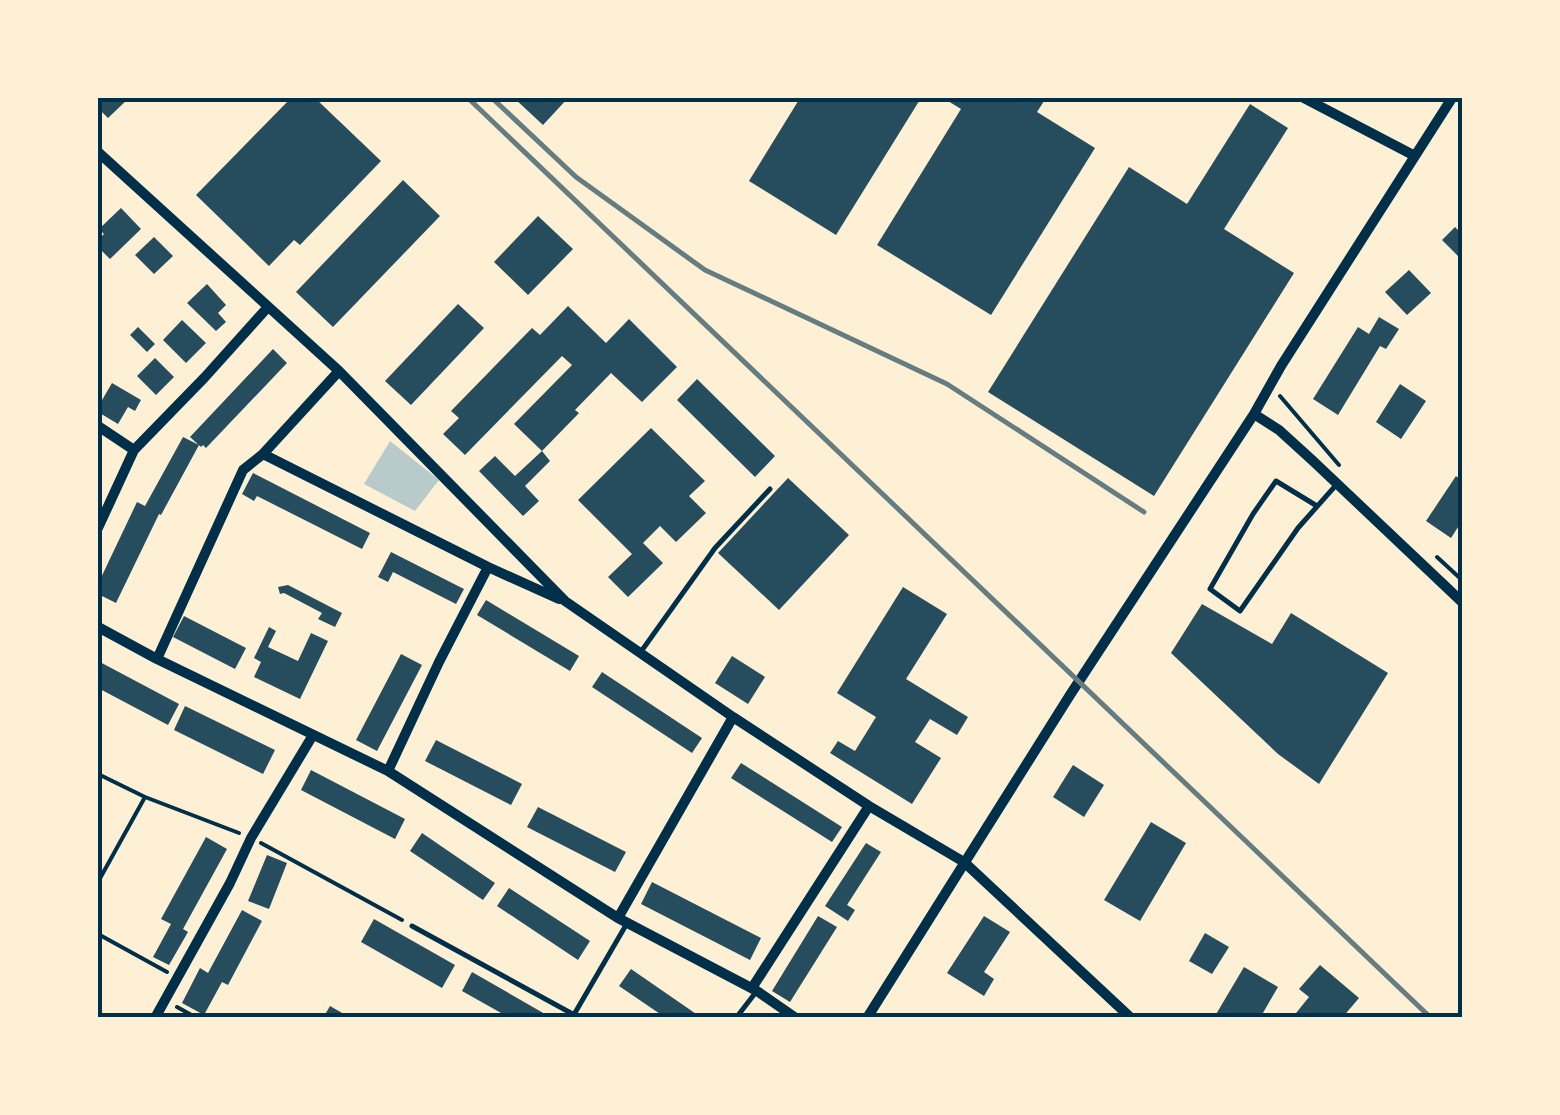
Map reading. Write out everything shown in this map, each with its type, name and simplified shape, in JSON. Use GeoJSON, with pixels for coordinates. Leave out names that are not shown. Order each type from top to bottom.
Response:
{"type":"FeatureCollection","features":[{"type":"Feature","properties":{"kind":"street"},"geometry":{"type":"LineString","coordinates":[[1304,98],[1415,156]]}},
{"type":"Feature","properties":{"kind":"street"},"geometry":{"type":"LineString","coordinates":[[867,1018],[1452,98]]}},
{"type":"Feature","properties":{"kind":"street"},"geometry":{"type":"LineString","coordinates":[[98,152],[339,371],[565,601]]}},
{"type":"Feature","properties":{"kind":"street"},"geometry":{"type":"LineString","coordinates":[[98,528],[134,450],[268,307]]}},
{"type":"Feature","properties":{"kind":"street"},"geometry":{"type":"LineString","coordinates":[[157,658],[243,470],[263,454],[339,371]]}},
{"type":"Feature","properties":{"kind":"street"},"geometry":{"type":"LineString","coordinates":[[1254,414],[1279,430],[1462,602]]}},
{"type":"Feature","properties":{"kind":"street"},"geometry":{"type":"LineString","coordinates":[[98,426],[134,450]]}},
{"type":"Feature","properties":{"kind":"street"},"geometry":{"type":"LineString","coordinates":[[263,454],[488,567],[565,601],[869,806],[964,862],[1131,1018]]}},
{"type":"Feature","properties":{"kind":"street"},"geometry":{"type":"LineString","coordinates":[[388,771],[488,567]]}},
{"type":"Feature","properties":{"kind":"street"},"geometry":{"type":"LineString","coordinates":[[98,627],[388,771],[623,920],[754,989],[796,1018]]}},
{"type":"Feature","properties":{"kind":"street"},"geometry":{"type":"LineString","coordinates":[[623,920],[734,717]]}},
{"type":"Feature","properties":{"kind":"street"},"geometry":{"type":"LineString","coordinates":[[154,1018],[251,838],[313,735]]}},
{"type":"Feature","properties":{"kind":"street"},"geometry":{"type":"LineString","coordinates":[[754,989],[869,806]]}},
{"type":"Feature","properties":{"kind":"lane"},"geometry":{"type":"LineString","coordinates":[[1317,506],[1276,480],[1210,590],[1240,611],[1298,528],[1337,484]]}},
{"type":"Feature","properties":{"kind":"lane"},"geometry":{"type":"LineString","coordinates":[[640,652],[715,548],[770,490]]}},
{"type":"Feature","properties":{"kind":"lane"},"geometry":{"type":"LineString","coordinates":[[412,926],[575,1016],[623,920]]}},
{"type":"Feature","properties":{"kind":"lane"},"geometry":{"type":"LineString","coordinates":[[736,1018],[754,989]]}},
{"type":"Feature","properties":{"kind":"path"},"geometry":{"type":"LineString","coordinates":[[1271,385],[1338,464]]}},
{"type":"Feature","properties":{"kind":"path"},"geometry":{"type":"LineString","coordinates":[[1434,554],[1462,580]]}},
{"type":"Feature","properties":{"kind":"path"},"geometry":{"type":"LineString","coordinates":[[98,774],[251,838],[412,926]]}},
{"type":"Feature","properties":{"kind":"path"},"geometry":{"type":"LineString","coordinates":[[98,882],[146,797]]}},
{"type":"Feature","properties":{"kind":"path"},"geometry":{"type":"LineString","coordinates":[[98,934],[176,977]]}},
{"type":"Feature","properties":{"kind":"path"},"geometry":{"type":"LineString","coordinates":[[164,1000],[197,1018]]}},
{"type":"Feature","properties":{"kind":"shaded area"},"geometry":{"type":"Polygon","coordinates":[[[390,441],[439,480],[415,511],[364,484],[390,441]]]}},
{"type":"Feature","properties":{"kind":"building"},"geometry":{"type":"Polygon","coordinates":[[[98,98],[129,98],[108,118],[98,108],[98,98]]]}},
{"type":"Feature","properties":{"kind":"building"},"geometry":{"type":"Polygon","coordinates":[[[291,98],[315,98],[381,161],[300,245],[294,240],[269,266],[196,195],[291,98]]]}},
{"type":"Feature","properties":{"kind":"building"},"geometry":{"type":"Polygon","coordinates":[[[514,98],[568,98],[543,125],[514,98]]]}},
{"type":"Feature","properties":{"kind":"building"},"geometry":{"type":"Polygon","coordinates":[[[800,98],[921,98],[836,235],[749,181],[800,98]]]}},
{"type":"Feature","properties":{"kind":"building"},"geometry":{"type":"Polygon","coordinates":[[[943,98],[1046,98],[1037,112],[1095,148],[991,315],[877,245],[961,109],[943,98]]]}},
{"type":"Feature","properties":{"kind":"building"},"geometry":{"type":"Polygon","coordinates":[[[1250,104],[1288,128],[1224,229],[1294,273],[1154,496],[988,392],[1129,167],[1187,204],[1250,104]]]}},
{"type":"Feature","properties":{"kind":"building"},"geometry":{"type":"Polygon","coordinates":[[[403,180],[440,216],[333,327],[296,292],[403,180]]]}},
{"type":"Feature","properties":{"kind":"building"},"geometry":{"type":"Polygon","coordinates":[[[121,208],[141,229],[110,259],[98,247],[104,234],[99,229],[121,208]]]}},
{"type":"Feature","properties":{"kind":"building"},"geometry":{"type":"Polygon","coordinates":[[[538,216],[573,249],[528,295],[494,262],[538,216]]]}},
{"type":"Feature","properties":{"kind":"building"},"geometry":{"type":"Polygon","coordinates":[[[1455,227],[1462,234],[1462,260],[1442,240],[1455,227]]]}},
{"type":"Feature","properties":{"kind":"building"},"geometry":{"type":"Polygon","coordinates":[[[154,237],[173,256],[154,274],[135,255],[154,237]]]}},
{"type":"Feature","properties":{"kind":"building"},"geometry":{"type":"Polygon","coordinates":[[[1409,270],[1431,293],[1407,315],[1385,292],[1409,270]]]}},
{"type":"Feature","properties":{"kind":"building"},"geometry":{"type":"Polygon","coordinates":[[[207,284],[226,305],[218,313],[226,322],[216,331],[187,303],[207,284]]]}},
{"type":"Feature","properties":{"kind":"building"},"geometry":{"type":"Polygon","coordinates":[[[458,304],[484,328],[411,405],[385,381],[458,304]]]}},
{"type":"Feature","properties":{"kind":"building"},"geometry":{"type":"Polygon","coordinates":[[[568,306],[606,343],[629,319],[677,367],[642,402],[611,373],[542,451],[514,424],[572,365],[562,356],[465,455],[443,434],[459,418],[451,411],[532,328],[540,335],[568,306]]]}},
{"type":"Feature","properties":{"kind":"building"},"geometry":{"type":"Polygon","coordinates":[[[1379,317],[1399,329],[1386,349],[1380,346],[1338,415],[1313,399],[1358,327],[1369,334],[1379,317]]]}},
{"type":"Feature","properties":{"kind":"building"},"geometry":{"type":"Polygon","coordinates":[[[182,320],[206,343],[186,363],[163,340],[182,320]]]}},
{"type":"Feature","properties":{"kind":"building"},"geometry":{"type":"Polygon","coordinates":[[[138,327],[155,344],[147,352],[130,335],[138,327]]]}},
{"type":"Feature","properties":{"kind":"building"},"geometry":{"type":"Polygon","coordinates":[[[273,349],[287,363],[206,448],[201,447],[190,437],[273,349]]]}},
{"type":"Feature","properties":{"kind":"building"},"geometry":{"type":"Polygon","coordinates":[[[155,358],[174,377],[156,395],[137,376],[155,358]]]}},
{"type":"Feature","properties":{"kind":"building"},"geometry":{"type":"Polygon","coordinates":[[[697,379],[775,456],[755,477],[677,400],[697,379]]]}},
{"type":"Feature","properties":{"kind":"building"},"geometry":{"type":"Polygon","coordinates":[[[112,383],[141,400],[135,411],[128,407],[118,424],[98,412],[112,383]]]}},
{"type":"Feature","properties":{"kind":"building"},"geometry":{"type":"Polygon","coordinates":[[[1400,384],[1426,401],[1401,439],[1376,422],[1400,384]]]}},
{"type":"Feature","properties":{"kind":"building"},"geometry":{"type":"Polygon","coordinates":[[[651,428],[705,481],[689,496],[706,513],[676,542],[660,526],[643,543],[663,563],[628,597],[608,577],[632,554],[578,500],[651,428]]]}},
{"type":"Feature","properties":{"kind":"building"},"geometry":{"type":"Polygon","coordinates":[[[183,437],[199,445],[159,514],[116,603],[98,594],[98,584],[137,502],[145,506],[183,437]]]}},
{"type":"Feature","properties":{"kind":"building"},"geometry":{"type":"Polygon","coordinates":[[[542,451],[550,461],[525,486],[539,501],[523,516],[479,471],[495,456],[515,476],[542,451]]]}},
{"type":"Feature","properties":{"kind":"building"},"geometry":{"type":"Polygon","coordinates":[[[253,473],[370,533],[362,549],[257,496],[254,501],[242,494],[253,473]]]}},
{"type":"Feature","properties":{"kind":"building"},"geometry":{"type":"Polygon","coordinates":[[[1456,476],[1462,481],[1462,521],[1451,538],[1426,521],[1456,476]]]}},
{"type":"Feature","properties":{"kind":"building"},"geometry":{"type":"Polygon","coordinates":[[[788,478],[849,535],[779,610],[718,553],[788,478]]]}},
{"type":"Feature","properties":{"kind":"building"},"geometry":{"type":"Polygon","coordinates":[[[391,552],[464,589],[456,604],[393,572],[388,582],[378,577],[391,552]]]}},
{"type":"Feature","properties":{"kind":"building"},"geometry":{"type":"Polygon","coordinates":[[[288,585],[342,613],[335,627],[318,619],[322,613],[280,594],[278,587],[288,585]]]}},
{"type":"Feature","properties":{"kind":"building"},"geometry":{"type":"Polygon","coordinates":[[[903,587],[947,614],[906,679],[968,717],[957,735],[930,719],[915,742],[941,758],[912,804],[830,753],[838,741],[855,751],[876,717],[837,693],[903,587]]]}},
{"type":"Feature","properties":{"kind":"building"},"geometry":{"type":"Polygon","coordinates":[[[486,600],[579,656],[570,671],[477,615],[486,600]]]}},
{"type":"Feature","properties":{"kind":"building"},"geometry":{"type":"Polygon","coordinates":[[[1202,604],[1272,644],[1291,613],[1388,673],[1319,784],[1278,754],[1171,653],[1202,604]]]}},
{"type":"Feature","properties":{"kind":"building"},"geometry":{"type":"Polygon","coordinates":[[[184,616],[246,648],[235,669],[173,637],[184,616]]]}},
{"type":"Feature","properties":{"kind":"building"},"geometry":{"type":"Polygon","coordinates":[[[269,627],[276,631],[268,647],[298,661],[311,633],[328,641],[300,699],[254,677],[261,662],[254,658],[269,627]]]}},
{"type":"Feature","properties":{"kind":"building"},"geometry":{"type":"Polygon","coordinates":[[[401,654],[422,665],[377,751],[356,740],[401,654]]]}},
{"type":"Feature","properties":{"kind":"building"},"geometry":{"type":"Polygon","coordinates":[[[732,656],[765,677],[748,704],[715,683],[732,656]]]}},
{"type":"Feature","properties":{"kind":"building"},"geometry":{"type":"Polygon","coordinates":[[[98,661],[179,704],[168,725],[98,688],[98,661]]]}},
{"type":"Feature","properties":{"kind":"building"},"geometry":{"type":"Polygon","coordinates":[[[602,672],[702,738],[692,753],[592,687],[602,672]]]}},
{"type":"Feature","properties":{"kind":"building"},"geometry":{"type":"Polygon","coordinates":[[[185,706],[275,750],[263,774],[174,730],[185,706]]]}},
{"type":"Feature","properties":{"kind":"building"},"geometry":{"type":"Polygon","coordinates":[[[436,740],[522,784],[511,805],[425,761],[436,740]]]}},
{"type":"Feature","properties":{"kind":"building"},"geometry":{"type":"Polygon","coordinates":[[[741,763],[842,827],[832,842],[731,778],[741,763]]]}},
{"type":"Feature","properties":{"kind":"building"},"geometry":{"type":"Polygon","coordinates":[[[1073,765],[1104,785],[1084,817],[1053,797],[1073,765]]]}},
{"type":"Feature","properties":{"kind":"building"},"geometry":{"type":"Polygon","coordinates":[[[311,770],[405,819],[395,839],[301,790],[311,770]]]}},
{"type":"Feature","properties":{"kind":"building"},"geometry":{"type":"Polygon","coordinates":[[[538,807],[626,852],[615,872],[527,827],[538,807]]]}},
{"type":"Feature","properties":{"kind":"building"},"geometry":{"type":"Polygon","coordinates":[[[1151,822],[1186,843],[1140,921],[1104,900],[1151,822]]]}},
{"type":"Feature","properties":{"kind":"building"},"geometry":{"type":"Polygon","coordinates":[[[422,833],[495,883],[483,900],[410,851],[422,833]]]}},
{"type":"Feature","properties":{"kind":"building"},"geometry":{"type":"Polygon","coordinates":[[[206,837],[227,849],[183,929],[188,932],[169,965],[153,957],[171,924],[161,919],[206,837]]]}},
{"type":"Feature","properties":{"kind":"building"},"geometry":{"type":"Polygon","coordinates":[[[866,843],[881,852],[847,905],[855,910],[848,921],[825,906],[866,843]]]}},
{"type":"Feature","properties":{"kind":"building"},"geometry":{"type":"Polygon","coordinates":[[[267,855],[287,863],[269,909],[248,901],[267,855]]]}},
{"type":"Feature","properties":{"kind":"building"},"geometry":{"type":"Polygon","coordinates":[[[652,882],[761,938],[750,960],[641,904],[652,882]]]}},
{"type":"Feature","properties":{"kind":"building"},"geometry":{"type":"Polygon","coordinates":[[[509,888],[590,941],[578,960],[497,906],[509,888]]]}},
{"type":"Feature","properties":{"kind":"building"},"geometry":{"type":"Polygon","coordinates":[[[242,910],[262,921],[228,985],[222,982],[204,1015],[182,1003],[200,968],[208,973],[242,910]]]}},
{"type":"Feature","properties":{"kind":"building"},"geometry":{"type":"Polygon","coordinates":[[[818,916],[837,927],[790,1002],[772,991],[818,916]]]}},
{"type":"Feature","properties":{"kind":"building"},"geometry":{"type":"Polygon","coordinates":[[[984,916],[1010,932],[984,972],[994,979],[984,996],[947,973],[984,916]]]}},
{"type":"Feature","properties":{"kind":"building"},"geometry":{"type":"Polygon","coordinates":[[[374,919],[455,965],[442,988],[361,942],[374,919]]]}},
{"type":"Feature","properties":{"kind":"building"},"geometry":{"type":"Polygon","coordinates":[[[1205,933],[1229,947],[1212,974],[1189,961],[1205,933]]]}},
{"type":"Feature","properties":{"kind":"building"},"geometry":{"type":"Polygon","coordinates":[[[1320,965],[1359,998],[1342,1018],[1292,1018],[1309,997],[1299,989],[1320,965]]]}},
{"type":"Feature","properties":{"kind":"building"},"geometry":{"type":"Polygon","coordinates":[[[1244,967],[1278,987],[1260,1018],[1217,1018],[1215,1016],[1244,967]]]}},
{"type":"Feature","properties":{"kind":"building"},"geometry":{"type":"Polygon","coordinates":[[[631,969],[702,1018],[666,1018],[619,986],[631,969]]]}},
{"type":"Feature","properties":{"kind":"building"},"geometry":{"type":"Polygon","coordinates":[[[472,972],[552,1018],[510,1018],[462,991],[472,972]]]}},
{"type":"Feature","properties":{"kind":"building"},"geometry":{"type":"Polygon","coordinates":[[[330,1006],[351,1018],[323,1018],[330,1006]]]}},
{"type":"Feature","properties":{"kind":"railway"},"geometry":{"type":"LineString","coordinates":[[468,98],[1431,1018]]}},
{"type":"Feature","properties":{"kind":"railway"},"geometry":{"type":"LineString","coordinates":[[492,98],[576,177],[705,270],[947,384],[1144,512]]}}]}
